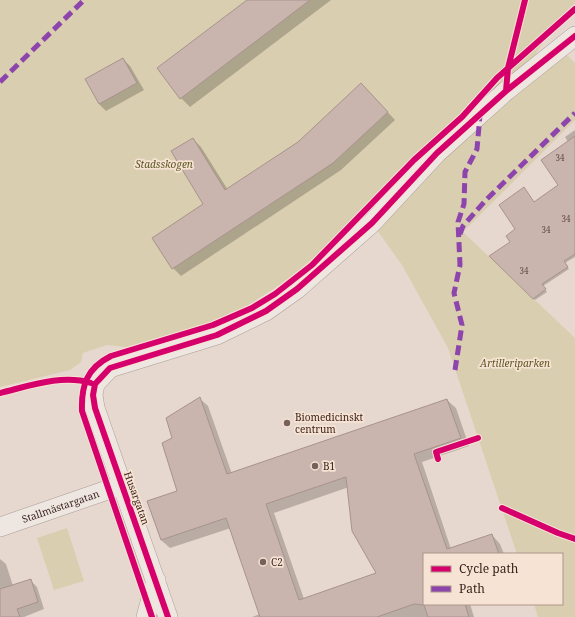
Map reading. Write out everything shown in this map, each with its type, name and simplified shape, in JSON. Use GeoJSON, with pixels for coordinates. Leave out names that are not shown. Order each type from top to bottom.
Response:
{"type":"FeatureCollection","features":[{"type":"Feature","properties":{"kind":"street","name":"Husargatan"},"geometry":{"type":"LineString","coordinates":[[168,617],[95,408],[93,395],[95,384],[110,368],[217,335],[266,311],[297,289],[372,223],[437,153],[506,91],[573,41]]}},
{"type":"Feature","properties":{"kind":"street","name":"Stallmästargatan"},"geometry":{"type":"LineString","coordinates":[[0,527],[122,484]]}},
{"type":"Feature","properties":{"kind":"street"},"geometry":{"type":"LineString","coordinates":[[146,617],[156,580]]}},
{"type":"Feature","properties":{"kind":"green space","name":"Stadsskogen"},"geometry":{"type":"Polygon","coordinates":[[[0,0],[575,0],[575,3],[559,19],[528,65],[393,184],[335,240],[286,281],[242,309],[217,321],[126,347],[107,345],[83,353],[81,362],[70,370],[0,387],[0,0]]]}},
{"type":"Feature","properties":{"kind":"green space","name":"Artilleriparken"},"geometry":{"type":"Polygon","coordinates":[[[560,48],[575,63],[575,120],[463,232],[575,338],[575,617],[538,617],[534,605],[563,605],[563,553],[517,553],[448,348],[402,265],[372,223],[560,48]]]}},
{"type":"Feature","properties":{"kind":"green space"},"geometry":{"type":"Polygon","coordinates":[[[67,528],[84,581],[54,590],[37,538],[67,528]]]}},
{"type":"Feature","properties":{"kind":"building"},"geometry":{"type":"Polygon","coordinates":[[[247,0],[310,0],[180,99],[157,68],[247,0]]]}},
{"type":"Feature","properties":{"kind":"building"},"geometry":{"type":"Polygon","coordinates":[[[123,58],[137,83],[99,104],[85,79],[123,58]]]}},
{"type":"Feature","properties":{"kind":"building"},"geometry":{"type":"Polygon","coordinates":[[[361,83],[388,112],[333,163],[172,269],[152,238],[203,204],[171,151],[193,138],[225,190],[298,142],[361,83]]]}},
{"type":"Feature","properties":{"kind":"building"},"geometry":{"type":"Polygon","coordinates":[[[575,136],[575,254],[564,261],[568,267],[542,284],[546,289],[533,299],[489,256],[510,242],[506,236],[515,229],[499,205],[524,187],[534,202],[558,185],[541,160],[575,136]]]}},
{"type":"Feature","properties":{"kind":"building"},"geometry":{"type":"Polygon","coordinates":[[[200,397],[227,474],[447,399],[461,438],[414,454],[447,549],[492,534],[499,553],[423,553],[423,605],[414,604],[377,617],[260,617],[226,518],[161,540],[147,501],[177,491],[162,443],[172,438],[166,418],[200,397]],[[346,477],[266,504],[299,600],[376,573],[352,531],[346,477]]]}},
{"type":"Feature","properties":{"kind":"building"},"geometry":{"type":"Polygon","coordinates":[[[31,579],[38,602],[17,609],[20,617],[0,617],[0,589],[31,579]]]}},
{"type":"Feature","properties":{"kind":"building"},"geometry":{"type":"Polygon","coordinates":[[[424,605],[465,605],[469,617],[428,617],[424,605]]]}},
{"type":"Feature","properties":{"kind":"marked path"},"geometry":{"type":"LineString","coordinates":[[0,82],[84,0]]}},
{"type":"Feature","properties":{"kind":"marked path"},"geometry":{"type":"LineString","coordinates":[[460,234],[463,226],[486,200],[575,113]]}},
{"type":"Feature","properties":{"kind":"marked path"},"geometry":{"type":"LineString","coordinates":[[455,370],[462,325],[454,293],[460,265],[458,222],[464,204],[465,172],[477,149],[480,115]]}},
{"type":"Feature","properties":{"kind":"cycle path"},"geometry":{"type":"LineString","coordinates":[[506,91],[508,68],[525,0]]}},
{"type":"Feature","properties":{"kind":"cycle path"},"geometry":{"type":"LineString","coordinates":[[152,617],[82,411],[84,385],[91,372],[96,366],[111,356],[213,325],[252,308],[275,294],[312,265],[414,160],[462,117],[497,78],[575,9]]}},
{"type":"Feature","properties":{"kind":"cycle path"},"geometry":{"type":"LineString","coordinates":[[168,617],[95,408],[93,395],[95,384],[110,368],[217,335],[266,311],[297,289],[372,223],[437,153],[506,91],[575,36]]}},
{"type":"Feature","properties":{"kind":"cycle path"},"geometry":{"type":"LineString","coordinates":[[0,393],[34,384],[57,380],[91,383]]}},
{"type":"Feature","properties":{"kind":"cycle path"},"geometry":{"type":"LineString","coordinates":[[438,459],[436,452],[478,438]]}},
{"type":"Feature","properties":{"kind":"cycle path"},"geometry":{"type":"LineString","coordinates":[[502,508],[575,539]]}},
{"type":"Feature","properties":{"kind":"place","name":"Biomedicinskt centrum"},"geometry":{"type":"Point","coordinates":[287,423]}},
{"type":"Feature","properties":{"kind":"place","name":"B1"},"geometry":{"type":"Point","coordinates":[315,466]}},
{"type":"Feature","properties":{"kind":"place","name":"C2"},"geometry":{"type":"Point","coordinates":[263,562]}}]}
